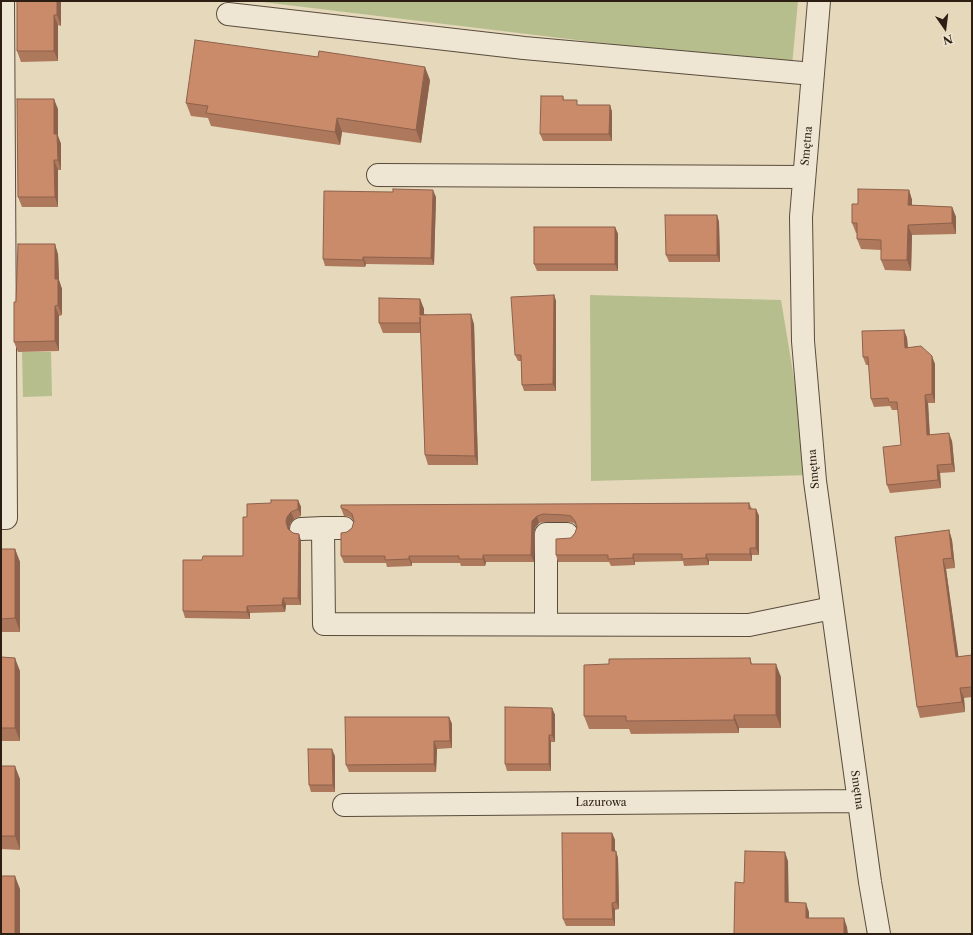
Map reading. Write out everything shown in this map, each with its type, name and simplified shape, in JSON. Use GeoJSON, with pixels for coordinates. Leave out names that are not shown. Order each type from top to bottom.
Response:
{"type":"FeatureCollection","features":[{"type":"Feature","properties":{"kind":"street"},"geometry":{"type":"LineString","coordinates":[[1,518],[6,518],[3,1]]}},
{"type":"Feature","properties":{"kind":"street","name":"Smętna"},"geometry":{"type":"LineString","coordinates":[[819,1],[801,217],[803,341],[815,481],[859,801],[880,934]]}},
{"type":"Feature","properties":{"kind":"street"},"geometry":{"type":"LineString","coordinates":[[228,14],[524,48],[813,74]]}},
{"type":"Feature","properties":{"kind":"street"},"geometry":{"type":"LineString","coordinates":[[378,175],[804,177]]}},
{"type":"Feature","properties":{"kind":"street"},"geometry":{"type":"LineString","coordinates":[[301,529],[333,528],[324,624],[749,625],[832,608]]}},
{"type":"Feature","properties":{"kind":"street"},"geometry":{"type":"LineString","coordinates":[[546,624],[546,534],[567,534]]}},
{"type":"Feature","properties":{"kind":"street","name":"Lazurowa"},"geometry":{"type":"LineString","coordinates":[[344,805],[859,801]]}},
{"type":"Feature","properties":{"kind":"green space"},"geometry":{"type":"Polygon","coordinates":[[[254,1],[798,1],[792,66],[254,1]]]}},
{"type":"Feature","properties":{"kind":"green space"},"geometry":{"type":"Polygon","coordinates":[[[590,295],[781,300],[810,475],[591,481],[590,295]]]}},
{"type":"Feature","properties":{"kind":"green space"},"geometry":{"type":"Polygon","coordinates":[[[22,352],[51,352],[52,396],[23,397],[22,352]]]}},
{"type":"Feature","properties":{"kind":"building"},"geometry":{"type":"Polygon","coordinates":[[[17,1],[57,1],[57,15],[54,15],[54,51],[17,51],[17,1]]]}},
{"type":"Feature","properties":{"kind":"building"},"geometry":{"type":"Polygon","coordinates":[[[195,40],[318,57],[319,51],[425,67],[416,130],[337,118],[335,132],[206,113],[208,106],[186,103],[195,40]]]}},
{"type":"Feature","properties":{"kind":"building"},"geometry":{"type":"Polygon","coordinates":[[[541,96],[563,96],[563,100],[577,100],[577,105],[610,105],[609,134],[540,134],[541,96]]]}},
{"type":"Feature","properties":{"kind":"building"},"geometry":{"type":"Polygon","coordinates":[[[17,99],[54,99],[54,134],[57,134],[58,160],[54,160],[55,197],[18,197],[17,99]]]}},
{"type":"Feature","properties":{"kind":"building"},"geometry":{"type":"Polygon","coordinates":[[[393,189],[433,190],[431,258],[363,257],[363,260],[323,259],[324,191],[393,192],[393,189]]]}},
{"type":"Feature","properties":{"kind":"building"},"geometry":{"type":"Polygon","coordinates":[[[858,189],[909,190],[908,205],[952,207],[952,223],[908,225],[907,260],[881,260],[881,240],[857,239],[857,223],[852,223],[852,204],[858,204],[858,189]]]}},
{"type":"Feature","properties":{"kind":"building"},"geometry":{"type":"Polygon","coordinates":[[[665,215],[717,215],[717,255],[666,255],[665,215]]]}},
{"type":"Feature","properties":{"kind":"building"},"geometry":{"type":"Polygon","coordinates":[[[534,227],[615,227],[615,264],[534,264],[534,227]]]}},
{"type":"Feature","properties":{"kind":"building"},"geometry":{"type":"Polygon","coordinates":[[[18,244],[55,244],[55,279],[58,279],[58,305],[55,306],[55,341],[14,342],[14,302],[16,302],[18,244]]]}},
{"type":"Feature","properties":{"kind":"building"},"geometry":{"type":"Polygon","coordinates":[[[554,295],[553,384],[522,385],[521,355],[515,355],[511,297],[554,295]]]}},
{"type":"Feature","properties":{"kind":"building"},"geometry":{"type":"Polygon","coordinates":[[[379,298],[420,299],[420,315],[471,314],[475,456],[425,455],[420,317],[420,323],[379,323],[379,298]]]}},
{"type":"Feature","properties":{"kind":"building"},"geometry":{"type":"Polygon","coordinates":[[[904,330],[905,348],[921,346],[932,356],[932,394],[925,395],[927,435],[949,433],[952,464],[937,465],[938,480],[887,485],[883,447],[901,445],[897,402],[889,402],[888,398],[871,399],[868,357],[863,357],[862,331],[904,330]]]}},
{"type":"Feature","properties":{"kind":"building"},"geometry":{"type":"Polygon","coordinates":[[[271,500],[298,500],[298,509],[291,512],[287,517],[286,522],[288,529],[293,533],[299,534],[298,598],[283,598],[282,605],[247,606],[247,612],[183,611],[183,560],[202,560],[203,556],[243,556],[243,517],[247,517],[247,504],[271,503],[271,500]]]}},
{"type":"Feature","properties":{"kind":"building"},"geometry":{"type":"Polygon","coordinates":[[[749,503],[749,509],[756,509],[756,548],[750,548],[750,554],[706,554],[706,558],[682,559],[682,554],[633,554],[633,558],[608,559],[608,555],[556,555],[556,539],[571,538],[577,527],[571,516],[543,514],[537,516],[532,521],[531,555],[483,555],[483,559],[459,559],[459,556],[409,556],[409,559],[385,560],[385,556],[341,556],[341,533],[347,532],[352,528],[354,521],[352,514],[341,508],[341,505],[749,503]]]}},
{"type":"Feature","properties":{"kind":"building"},"geometry":{"type":"Polygon","coordinates":[[[949,530],[952,558],[943,559],[956,657],[972,655],[972,687],[960,688],[962,702],[917,707],[895,537],[949,530]]]}},
{"type":"Feature","properties":{"kind":"building"},"geometry":{"type":"Polygon","coordinates":[[[1,549],[15,549],[15,618],[1,619],[1,549]]]}},
{"type":"Feature","properties":{"kind":"building"},"geometry":{"type":"Polygon","coordinates":[[[1,657],[15,658],[15,728],[1,728],[1,657]]]}},
{"type":"Feature","properties":{"kind":"building"},"geometry":{"type":"Polygon","coordinates":[[[750,658],[751,664],[776,664],[776,715],[734,715],[734,720],[626,721],[626,716],[584,716],[584,665],[609,664],[609,659],[750,658]]]}},
{"type":"Feature","properties":{"kind":"building"},"geometry":{"type":"Polygon","coordinates":[[[505,707],[552,708],[552,735],[549,735],[549,764],[505,764],[505,707]]]}},
{"type":"Feature","properties":{"kind":"building"},"geometry":{"type":"Polygon","coordinates":[[[345,717],[449,717],[450,741],[434,741],[434,764],[346,765],[345,717]]]}},
{"type":"Feature","properties":{"kind":"building"},"geometry":{"type":"Polygon","coordinates":[[[308,749],[332,749],[333,785],[309,785],[308,749]]]}},
{"type":"Feature","properties":{"kind":"building"},"geometry":{"type":"Polygon","coordinates":[[[1,766],[15,766],[15,836],[1,836],[1,766]]]}},
{"type":"Feature","properties":{"kind":"building"},"geometry":{"type":"Polygon","coordinates":[[[562,833],[612,833],[612,851],[616,851],[616,902],[612,903],[613,919],[563,919],[562,833]]]}},
{"type":"Feature","properties":{"kind":"building"},"geometry":{"type":"Polygon","coordinates":[[[745,851],[785,852],[785,902],[806,903],[806,918],[844,918],[844,934],[734,934],[735,882],[744,883],[745,851]]]}},
{"type":"Feature","properties":{"kind":"building"},"geometry":{"type":"Polygon","coordinates":[[[1,876],[15,876],[15,934],[1,934],[1,876]]]}}]}
